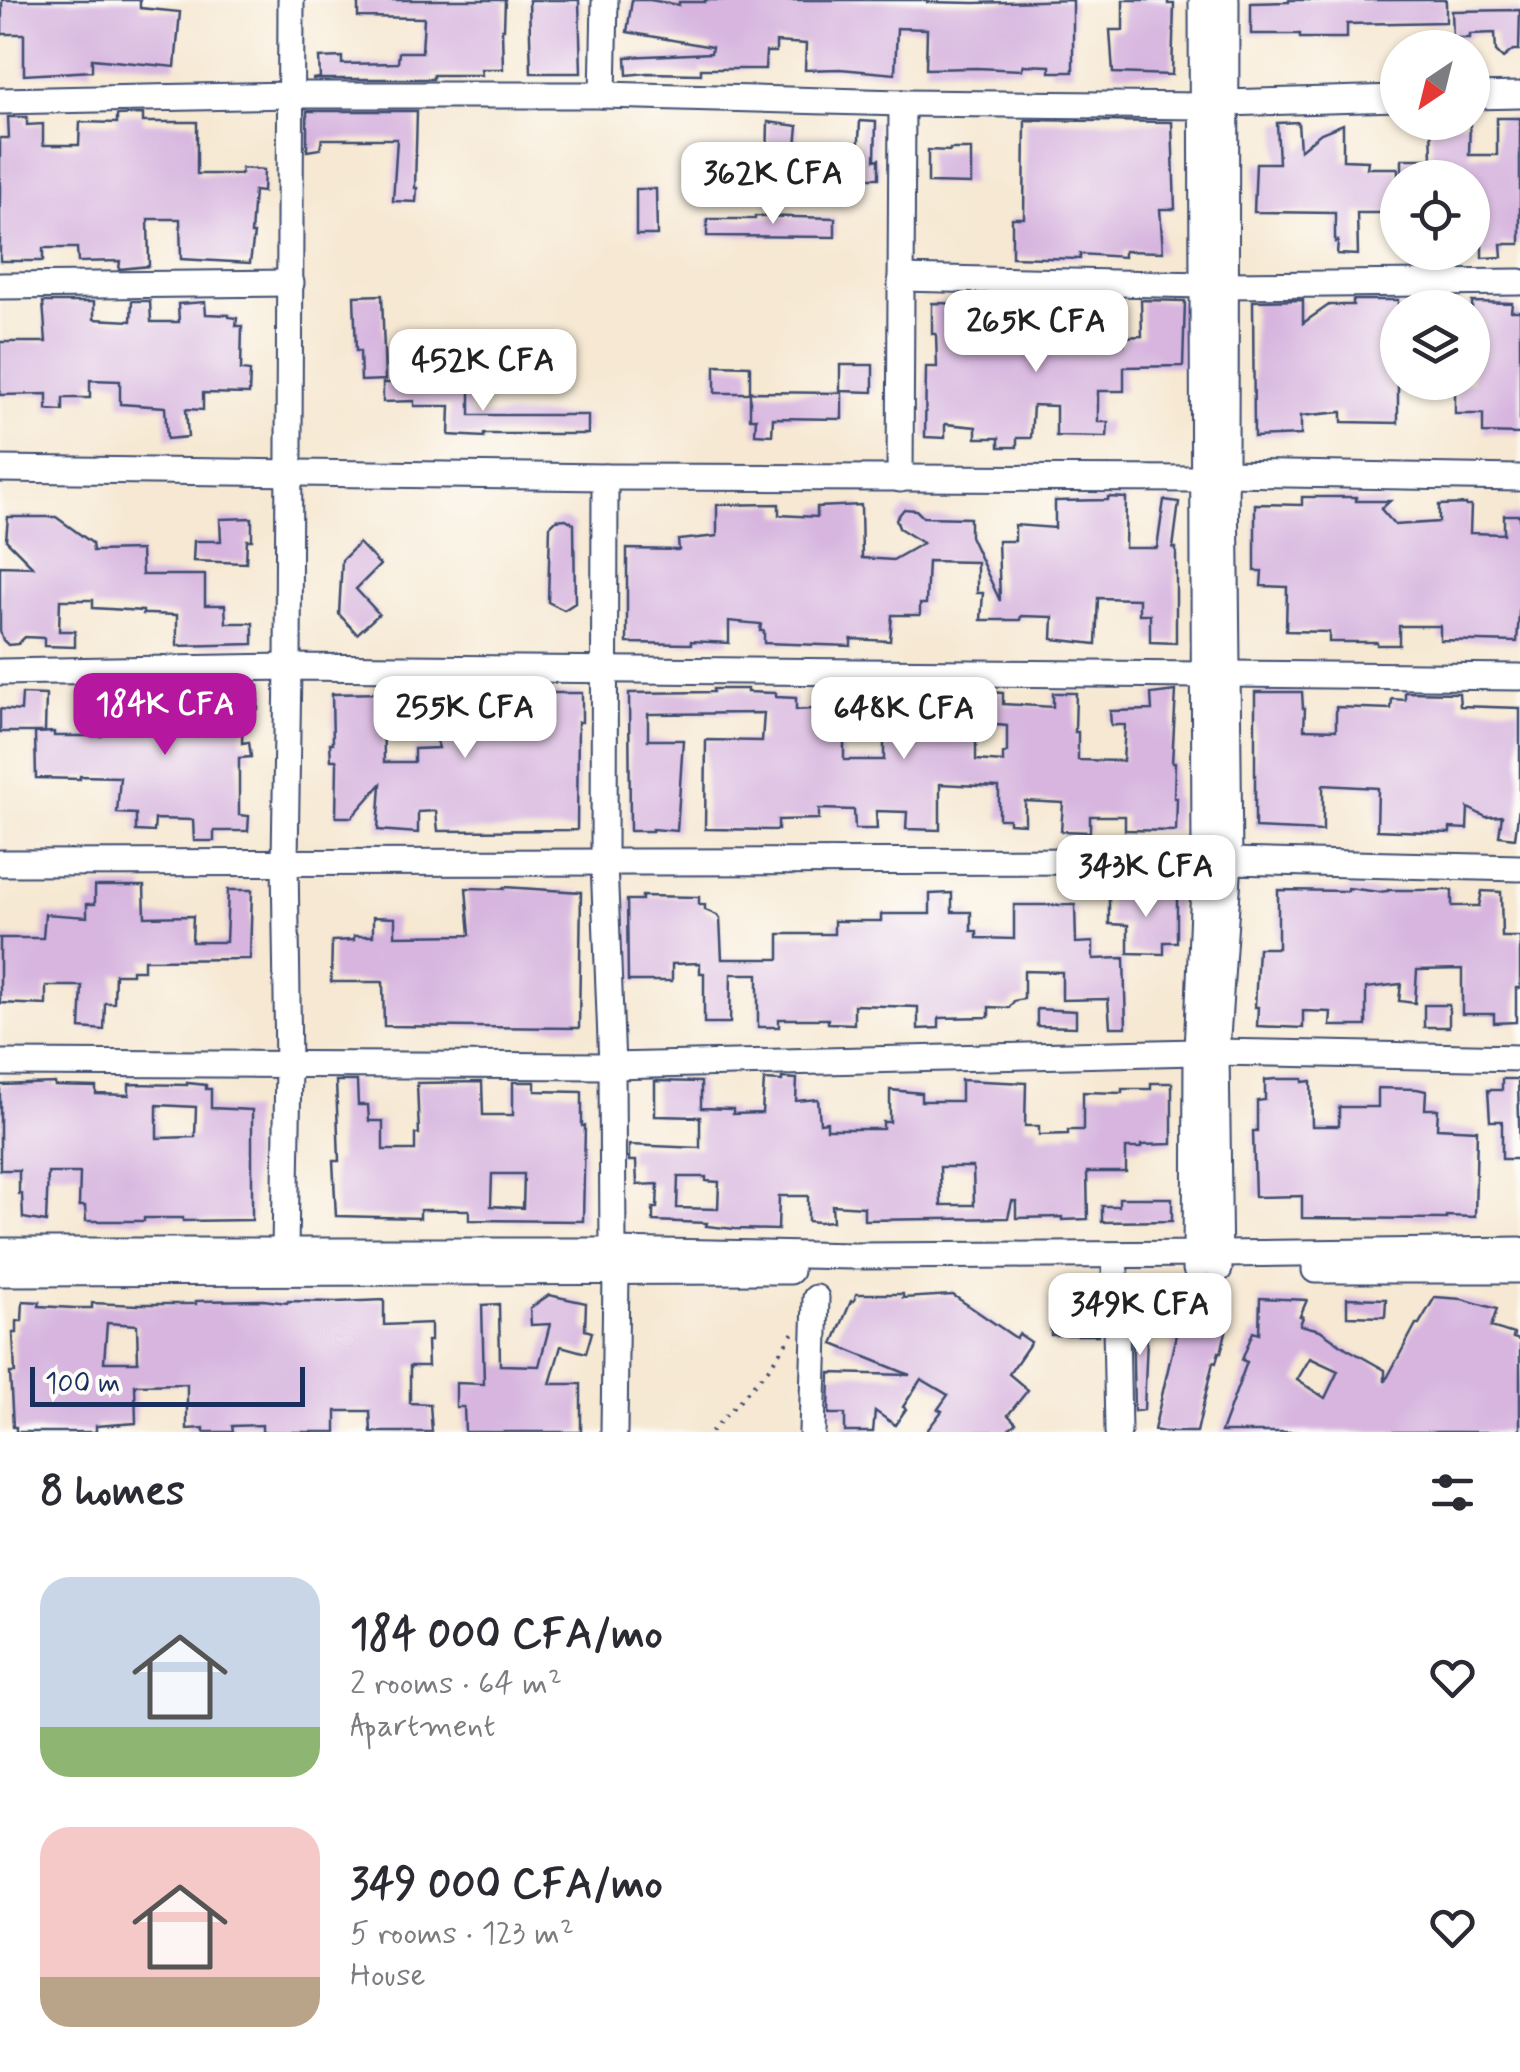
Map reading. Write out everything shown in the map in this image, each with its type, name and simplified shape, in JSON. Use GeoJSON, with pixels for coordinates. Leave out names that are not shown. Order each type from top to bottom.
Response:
{"type":"FeatureCollection","features":[{"type":"Feature","properties":{"kind":"street"},"geometry":{"type":"LineString","coordinates":[[285,1250],[292,0]]}},
{"type":"Feature","properties":{"kind":"street"},"geometry":{"type":"LineString","coordinates":[[602,95],[605,0]]}},
{"type":"Feature","properties":{"kind":"street"},"geometry":{"type":"LineString","coordinates":[[1202,0],[1214,104]]}},
{"type":"Feature","properties":{"kind":"street"},"geometry":{"type":"LineString","coordinates":[[1208,1262],[1206,1052],[1217,861],[1214,104],[1226,0]]}},
{"type":"Feature","properties":{"kind":"street"},"geometry":{"type":"LineString","coordinates":[[0,100],[602,95],[902,103],[1214,104],[1380,99]]}},
{"type":"Feature","properties":{"kind":"street"},"geometry":{"type":"LineString","coordinates":[[1490,96],[1520,95]]}},
{"type":"Feature","properties":{"kind":"street"},"geometry":{"type":"LineString","coordinates":[[900,479],[902,103]]}},
{"type":"Feature","properties":{"kind":"street"},"geometry":{"type":"LineString","coordinates":[[902,278],[1214,285],[1520,282]]}},
{"type":"Feature","properties":{"kind":"street"},"geometry":{"type":"LineString","coordinates":[[0,286],[290,283]]}},
{"type":"Feature","properties":{"kind":"street"},"geometry":{"type":"LineString","coordinates":[[0,469],[900,479],[1520,478]]}},
{"type":"Feature","properties":{"kind":"street"},"geometry":{"type":"LineString","coordinates":[[605,477],[604,862],[612,1066],[614,1432]]}},
{"type":"Feature","properties":{"kind":"street"},"geometry":{"type":"LineString","coordinates":[[0,672],[288,667],[1520,676]]}},
{"type":"Feature","properties":{"kind":"street"},"geometry":{"type":"LineString","coordinates":[[0,863],[1217,861],[1520,868]]}},
{"type":"Feature","properties":{"kind":"street"},"geometry":{"type":"LineString","coordinates":[[0,1063],[612,1066],[1206,1052],[1520,1058]]}},
{"type":"Feature","properties":{"kind":"street"},"geometry":{"type":"LineString","coordinates":[[0,1252],[285,1250],[1114,1271],[1208,1262],[1520,1250]]}},
{"type":"Feature","properties":{"kind":"street"},"geometry":{"type":"LineString","coordinates":[[0,1273],[853,1256],[1520,1270]]}},
{"type":"Feature","properties":{"kind":"street"},"geometry":{"type":"LineString","coordinates":[[1114,1271],[1118,1432]]}},
{"type":"Feature","properties":{"kind":"street"},"geometry":{"type":"LineString","coordinates":[[812,1432],[816,1298]]}},
{"type":"Feature","properties":{"kind":"path"},"geometry":{"type":"LineString","coordinates":[[711,1432],[769,1368],[816,1298]]}},
{"type":"Feature","properties":{"kind":"building"},"geometry":{"type":"Polygon","coordinates":[[[2,0],[140,0],[140,8],[180,12],[175,67],[92,59],[92,71],[24,75],[24,34],[2,34],[2,0]]]}},
{"type":"Feature","properties":{"kind":"building"},"geometry":{"type":"Polygon","coordinates":[[[358,0],[505,0],[503,69],[481,69],[482,75],[433,75],[433,79],[312,79],[320,78],[319,58],[342,57],[342,64],[398,63],[399,52],[422,52],[424,18],[358,17],[358,0]]]}},
{"type":"Feature","properties":{"kind":"building"},"geometry":{"type":"Polygon","coordinates":[[[529,0],[579,0],[581,73],[531,73],[529,0]]]}},
{"type":"Feature","properties":{"kind":"building"},"geometry":{"type":"Polygon","coordinates":[[[632,0],[679,5],[705,0],[1073,0],[1073,72],[1050,72],[1050,66],[1023,65],[1022,70],[926,69],[927,29],[897,28],[895,74],[805,70],[806,44],[776,42],[776,52],[766,52],[765,69],[627,75],[626,57],[711,53],[712,47],[627,32],[632,0]]]}},
{"type":"Feature","properties":{"kind":"building"},"geometry":{"type":"Polygon","coordinates":[[[1123,0],[1168,0],[1168,4],[1174,4],[1172,75],[1113,73],[1110,30],[1123,30],[1123,0]]]}},
{"type":"Feature","properties":{"kind":"building"},"geometry":{"type":"Polygon","coordinates":[[[1446,0],[1446,22],[1347,24],[1347,38],[1251,34],[1251,3],[1446,0]]]}},
{"type":"Feature","properties":{"kind":"building"},"geometry":{"type":"Polygon","coordinates":[[[1520,10],[1519,50],[1503,58],[1496,51],[1495,33],[1490,30],[1453,30],[1452,11],[1520,10]]]}},
{"type":"Feature","properties":{"kind":"building"},"geometry":{"type":"Polygon","coordinates":[[[307,111],[417,111],[416,202],[393,201],[397,139],[322,139],[320,149],[307,151],[307,111]]]}},
{"type":"Feature","properties":{"kind":"building"},"geometry":{"type":"Polygon","coordinates":[[[143,114],[143,122],[197,122],[197,174],[241,174],[242,168],[264,170],[263,192],[254,191],[250,263],[181,259],[180,219],[148,219],[149,266],[119,269],[120,261],[78,262],[77,248],[43,248],[43,261],[0,261],[0,138],[9,138],[8,117],[27,117],[27,125],[43,124],[43,145],[79,145],[80,122],[117,123],[117,115],[143,114]]]}},
{"type":"Feature","properties":{"kind":"building"},"geometry":{"type":"Polygon","coordinates":[[[1497,118],[1520,118],[1520,244],[1501,244],[1502,257],[1490,258],[1490,160],[1402,159],[1432,159],[1431,140],[1469,140],[1469,155],[1497,155],[1497,118]]]}},
{"type":"Feature","properties":{"kind":"building"},"geometry":{"type":"Polygon","coordinates":[[[1025,120],[1172,122],[1175,209],[1160,209],[1163,252],[1124,251],[1124,257],[1080,254],[1080,259],[1012,257],[1012,218],[1024,218],[1025,120]]]}},
{"type":"Feature","properties":{"kind":"building"},"geometry":{"type":"Polygon","coordinates":[[[860,121],[876,122],[875,160],[879,159],[879,178],[826,178],[826,159],[858,158],[860,121]]]}},
{"type":"Feature","properties":{"kind":"building"},"geometry":{"type":"Polygon","coordinates":[[[768,122],[798,126],[796,147],[824,148],[823,168],[767,165],[768,122]]]}},
{"type":"Feature","properties":{"kind":"building"},"geometry":{"type":"Polygon","coordinates":[[[1298,122],[1300,150],[1321,133],[1343,124],[1343,160],[1368,161],[1367,168],[1380,168],[1380,213],[1357,213],[1358,255],[1337,254],[1335,213],[1254,212],[1256,163],[1279,163],[1277,123],[1298,122]]]}},
{"type":"Feature","properties":{"kind":"building"},"geometry":{"type":"Polygon","coordinates":[[[971,149],[971,184],[928,183],[928,150],[971,149]]]}},
{"type":"Feature","properties":{"kind":"building"},"geometry":{"type":"Polygon","coordinates":[[[636,189],[656,189],[657,235],[636,235],[636,189]]]}},
{"type":"Feature","properties":{"kind":"building"},"geometry":{"type":"Polygon","coordinates":[[[835,218],[835,237],[707,236],[707,219],[835,218]]]}},
{"type":"Feature","properties":{"kind":"building"},"geometry":{"type":"Polygon","coordinates":[[[382,295],[385,380],[361,381],[354,296],[382,295]]]}},
{"type":"Feature","properties":{"kind":"building"},"geometry":{"type":"Polygon","coordinates":[[[1010,300],[1085,300],[1085,320],[1010,318],[1010,300]]]}},
{"type":"Feature","properties":{"kind":"building"},"geometry":{"type":"Polygon","coordinates":[[[1141,300],[1185,301],[1183,366],[1124,367],[1124,391],[1098,391],[1098,422],[1108,422],[1107,437],[1056,436],[1056,406],[1033,405],[1031,438],[1017,438],[1017,447],[999,447],[999,438],[976,438],[976,427],[945,424],[945,438],[925,437],[926,367],[937,367],[932,303],[980,304],[979,345],[1098,346],[1124,344],[1124,337],[1142,336],[1141,300]]]}},
{"type":"Feature","properties":{"kind":"building"},"geometry":{"type":"Polygon","coordinates":[[[1303,300],[1303,323],[1329,305],[1380,300],[1380,400],[1398,400],[1398,423],[1342,422],[1342,412],[1301,416],[1301,435],[1254,437],[1253,301],[1303,300]]]}},
{"type":"Feature","properties":{"kind":"building"},"geometry":{"type":"Polygon","coordinates":[[[132,301],[150,301],[151,322],[179,322],[178,304],[205,302],[206,314],[237,318],[236,326],[242,326],[241,370],[250,371],[249,394],[203,393],[203,410],[186,409],[188,437],[167,439],[165,407],[120,404],[120,381],[90,380],[90,398],[63,398],[63,411],[47,410],[47,394],[0,395],[0,342],[46,342],[43,302],[94,302],[94,319],[131,321],[132,301]]]}},
{"type":"Feature","properties":{"kind":"building"},"geometry":{"type":"Polygon","coordinates":[[[1490,302],[1512,303],[1511,311],[1520,311],[1520,434],[1483,433],[1483,414],[1455,414],[1455,400],[1490,400],[1490,302]]]}},
{"type":"Feature","properties":{"kind":"building"},"geometry":{"type":"Polygon","coordinates":[[[715,365],[750,366],[750,393],[715,393],[715,365]]]}},
{"type":"Feature","properties":{"kind":"building"},"geometry":{"type":"Polygon","coordinates":[[[840,365],[873,365],[873,392],[840,391],[840,365]]]}},
{"type":"Feature","properties":{"kind":"building"},"geometry":{"type":"Polygon","coordinates":[[[383,383],[410,383],[410,388],[470,387],[470,415],[588,415],[588,434],[449,435],[450,406],[383,402],[383,383]]]}},
{"type":"Feature","properties":{"kind":"building"},"geometry":{"type":"Polygon","coordinates":[[[750,392],[842,393],[842,419],[773,418],[772,435],[755,434],[756,418],[750,418],[750,392]]]}},
{"type":"Feature","properties":{"kind":"building"},"geometry":{"type":"Polygon","coordinates":[[[1302,497],[1390,501],[1381,509],[1395,525],[1439,522],[1439,505],[1466,504],[1471,506],[1470,533],[1504,534],[1504,515],[1520,515],[1517,642],[1440,640],[1440,626],[1399,626],[1399,645],[1329,642],[1329,632],[1286,631],[1287,587],[1261,586],[1262,571],[1255,571],[1255,504],[1302,505],[1302,497]]]}},
{"type":"Feature","properties":{"kind":"building"},"geometry":{"type":"Polygon","coordinates":[[[1126,498],[1125,548],[1157,548],[1164,500],[1179,502],[1173,548],[1176,643],[1150,642],[1150,614],[1139,614],[1139,599],[1098,598],[1096,644],[1052,639],[1053,617],[981,620],[983,593],[977,593],[977,562],[928,561],[926,604],[920,604],[920,615],[892,615],[890,641],[851,639],[851,646],[764,643],[761,624],[729,621],[729,643],[627,643],[627,549],[679,550],[678,540],[717,536],[717,505],[779,504],[779,515],[817,517],[817,507],[861,505],[862,558],[893,560],[923,543],[899,528],[896,519],[904,509],[916,510],[923,517],[970,518],[970,536],[1000,601],[998,541],[1015,541],[1015,525],[1055,528],[1055,501],[1126,498]]]}},
{"type":"Feature","properties":{"kind":"building"},"geometry":{"type":"Polygon","coordinates":[[[8,517],[56,517],[92,543],[93,551],[141,550],[142,575],[205,575],[205,605],[225,605],[226,623],[253,623],[253,644],[177,646],[177,615],[93,608],[93,600],[60,600],[59,631],[75,631],[75,647],[44,646],[44,638],[25,637],[18,644],[8,645],[0,631],[0,566],[33,567],[6,540],[8,517]]]}},
{"type":"Feature","properties":{"kind":"building"},"geometry":{"type":"Polygon","coordinates":[[[252,518],[246,563],[193,561],[194,541],[221,541],[220,519],[252,518]]]}},
{"type":"Feature","properties":{"kind":"building"},"geometry":{"type":"Polygon","coordinates":[[[566,519],[574,524],[575,603],[564,610],[548,602],[550,526],[556,520],[566,519]]]}},
{"type":"Feature","properties":{"kind":"building"},"geometry":{"type":"Polygon","coordinates":[[[359,543],[380,565],[356,589],[379,614],[357,634],[339,614],[342,560],[359,543]]]}},
{"type":"Feature","properties":{"kind":"building"},"geometry":{"type":"Polygon","coordinates":[[[221,686],[258,686],[258,709],[243,709],[242,743],[249,742],[251,757],[239,758],[239,815],[249,816],[248,831],[214,831],[214,841],[194,841],[193,820],[155,819],[154,832],[136,831],[136,814],[117,813],[120,777],[36,778],[35,733],[102,736],[101,721],[111,721],[110,695],[140,695],[140,708],[169,710],[168,694],[221,693],[221,686]]]}},
{"type":"Feature","properties":{"kind":"building"},"geometry":{"type":"Polygon","coordinates":[[[421,688],[499,693],[582,693],[577,830],[438,831],[436,811],[418,812],[418,833],[378,830],[381,784],[352,817],[336,817],[337,764],[331,760],[330,743],[332,694],[383,693],[384,762],[414,762],[414,749],[439,748],[429,716],[421,716],[421,688]]]}},
{"type":"Feature","properties":{"kind":"building"},"geometry":{"type":"Polygon","coordinates":[[[747,689],[776,693],[776,697],[796,698],[796,710],[845,707],[841,734],[844,760],[884,760],[884,692],[928,693],[928,706],[955,706],[955,690],[1003,693],[1003,704],[1053,707],[1053,693],[1076,693],[1078,760],[1123,761],[1125,725],[1111,725],[1110,711],[1152,710],[1151,694],[1176,691],[1172,763],[1176,831],[1125,830],[1125,816],[1090,816],[1090,832],[1061,831],[1063,803],[1025,801],[1025,824],[1009,823],[1009,819],[999,819],[999,787],[940,784],[940,830],[906,829],[907,812],[876,811],[877,829],[855,829],[854,810],[819,809],[819,819],[778,820],[778,830],[705,829],[706,740],[762,741],[764,713],[648,714],[648,740],[683,740],[677,831],[630,831],[629,693],[747,689]],[[976,723],[976,760],[1003,762],[1007,726],[976,723]]]}},
{"type":"Feature","properties":{"kind":"building"},"geometry":{"type":"Polygon","coordinates":[[[1255,692],[1302,692],[1304,729],[1336,730],[1336,707],[1391,709],[1392,699],[1405,700],[1405,692],[1459,693],[1460,706],[1520,708],[1520,800],[1515,838],[1499,836],[1502,816],[1486,817],[1468,808],[1467,829],[1450,828],[1450,833],[1377,830],[1378,788],[1323,785],[1323,831],[1255,828],[1255,692]]]}},
{"type":"Feature","properties":{"kind":"building"},"geometry":{"type":"Polygon","coordinates":[[[22,694],[46,695],[45,732],[0,732],[0,709],[21,711],[22,694]]]}},
{"type":"Feature","properties":{"kind":"building"},"geometry":{"type":"Polygon","coordinates":[[[95,886],[144,886],[145,917],[193,916],[192,942],[226,942],[228,890],[252,890],[250,959],[144,960],[144,970],[115,974],[114,1003],[105,1003],[104,1030],[80,1028],[82,986],[46,986],[46,1005],[0,1003],[0,938],[43,938],[45,914],[87,917],[87,904],[95,904],[95,886]]]}},
{"type":"Feature","properties":{"kind":"building"},"geometry":{"type":"Polygon","coordinates":[[[466,888],[581,892],[579,1028],[384,1026],[383,982],[331,982],[332,941],[373,936],[373,917],[395,918],[395,936],[470,935],[466,888]]]}},
{"type":"Feature","properties":{"kind":"building"},"geometry":{"type":"Polygon","coordinates":[[[1348,888],[1379,892],[1452,890],[1452,906],[1479,906],[1482,891],[1501,892],[1502,937],[1520,937],[1516,1022],[1494,1023],[1494,1014],[1462,1014],[1462,969],[1417,970],[1415,1003],[1399,1001],[1401,984],[1366,988],[1366,1026],[1330,1026],[1331,1012],[1303,1011],[1303,1028],[1257,1026],[1258,948],[1278,948],[1278,890],[1348,888]]]}},
{"type":"Feature","properties":{"kind":"building"},"geometry":{"type":"Polygon","coordinates":[[[952,893],[952,912],[971,912],[971,931],[977,931],[977,938],[1014,939],[1014,905],[1075,905],[1076,943],[1093,942],[1093,959],[1124,958],[1126,1027],[1110,1027],[1108,999],[1062,1000],[1062,972],[1024,971],[1024,999],[1014,1001],[1009,1008],[989,1007],[989,1017],[939,1018],[939,1028],[918,1029],[918,1007],[854,1005],[854,1024],[828,1023],[828,1019],[779,1019],[779,1027],[758,1027],[758,974],[731,974],[730,1023],[704,1023],[704,973],[700,973],[700,963],[672,964],[672,981],[628,981],[627,900],[642,900],[642,896],[699,897],[699,905],[705,905],[705,910],[720,919],[722,959],[779,959],[779,934],[834,934],[834,921],[881,921],[881,914],[930,914],[930,894],[952,893]]]}},
{"type":"Feature","properties":{"kind":"building"},"geometry":{"type":"Polygon","coordinates":[[[1177,893],[1177,942],[1164,942],[1164,954],[1128,953],[1128,925],[1109,924],[1109,896],[1177,893]]]}},
{"type":"Feature","properties":{"kind":"building"},"geometry":{"type":"Polygon","coordinates":[[[1424,1005],[1449,1005],[1449,1027],[1424,1027],[1424,1005]]]}},
{"type":"Feature","properties":{"kind":"building"},"geometry":{"type":"Polygon","coordinates":[[[1037,1009],[1076,1011],[1076,1027],[1037,1026],[1037,1009]]]}},
{"type":"Feature","properties":{"kind":"building"},"geometry":{"type":"Polygon","coordinates":[[[797,1079],[796,1101],[818,1099],[820,1123],[827,1122],[827,1129],[883,1129],[883,1122],[890,1122],[890,1090],[921,1093],[921,1101],[961,1101],[961,1080],[1026,1083],[1025,1126],[1039,1126],[1039,1135],[1083,1130],[1083,1092],[1122,1093],[1122,1089],[1151,1089],[1151,1083],[1172,1083],[1172,1144],[1126,1148],[1126,1172],[1087,1172],[1088,1219],[1016,1218],[1016,1201],[1012,1201],[1008,1218],[864,1220],[864,1207],[832,1205],[833,1221],[819,1222],[808,1221],[808,1196],[779,1196],[778,1230],[653,1221],[658,1184],[637,1185],[636,1161],[629,1161],[629,1145],[700,1148],[700,1117],[655,1116],[655,1081],[701,1082],[701,1108],[733,1109],[733,1114],[762,1113],[764,1080],[797,1079]],[[940,1167],[941,1205],[974,1205],[973,1167],[940,1167]],[[678,1177],[677,1208],[718,1209],[719,1182],[706,1181],[706,1177],[678,1177]]]}},
{"type":"Feature","properties":{"kind":"building"},"geometry":{"type":"Polygon","coordinates":[[[1502,1079],[1518,1079],[1520,1159],[1502,1159],[1502,1121],[1490,1121],[1488,1090],[1502,1090],[1502,1079]]]}},
{"type":"Feature","properties":{"kind":"building"},"geometry":{"type":"Polygon","coordinates":[[[1265,1080],[1311,1081],[1312,1126],[1339,1126],[1339,1107],[1378,1107],[1378,1088],[1426,1091],[1425,1109],[1438,1109],[1437,1128],[1477,1130],[1475,1217],[1302,1218],[1302,1196],[1255,1197],[1253,1131],[1257,1131],[1257,1101],[1265,1100],[1265,1080]]]}},
{"type":"Feature","properties":{"kind":"building"},"geometry":{"type":"Polygon","coordinates":[[[336,1081],[357,1081],[358,1105],[368,1105],[369,1121],[383,1121],[383,1150],[415,1150],[415,1134],[419,1134],[417,1083],[482,1082],[483,1115],[513,1115],[513,1082],[535,1082],[535,1091],[582,1092],[583,1221],[469,1220],[469,1210],[420,1210],[420,1218],[336,1216],[333,1161],[339,1161],[336,1081]],[[492,1174],[491,1206],[523,1208],[524,1174],[492,1174]]]}},
{"type":"Feature","properties":{"kind":"building"},"geometry":{"type":"Polygon","coordinates":[[[55,1083],[96,1087],[96,1094],[129,1095],[129,1084],[206,1085],[206,1089],[211,1089],[211,1108],[252,1110],[252,1220],[86,1221],[85,1206],[79,1206],[80,1173],[48,1173],[46,1222],[23,1218],[19,1170],[0,1170],[0,1085],[55,1083]],[[157,1105],[157,1138],[195,1137],[196,1107],[157,1105]]]}},
{"type":"Feature","properties":{"kind":"building"},"geometry":{"type":"Polygon","coordinates":[[[1119,1198],[1172,1198],[1172,1221],[1102,1222],[1102,1206],[1119,1206],[1119,1198]]]}},
{"type":"Feature","properties":{"kind":"building"},"geometry":{"type":"Polygon","coordinates":[[[856,1294],[903,1294],[903,1298],[953,1295],[1016,1338],[1019,1334],[1031,1342],[1009,1374],[1028,1390],[1008,1415],[1016,1423],[1005,1432],[926,1432],[942,1411],[938,1409],[948,1395],[921,1379],[895,1425],[875,1411],[873,1432],[845,1432],[845,1414],[829,1414],[830,1373],[910,1375],[833,1344],[856,1294]]]}},
{"type":"Feature","properties":{"kind":"building"},"geometry":{"type":"Polygon","coordinates":[[[549,1295],[586,1303],[585,1330],[592,1332],[586,1353],[561,1346],[550,1384],[581,1384],[581,1432],[465,1432],[464,1407],[456,1407],[456,1383],[484,1384],[482,1305],[499,1304],[500,1365],[539,1366],[550,1324],[531,1325],[530,1308],[549,1295]]]}},
{"type":"Feature","properties":{"kind":"building"},"geometry":{"type":"Polygon","coordinates":[[[1435,1297],[1462,1299],[1497,1309],[1491,1327],[1514,1334],[1513,1338],[1520,1340],[1520,1432],[1221,1432],[1247,1362],[1242,1360],[1253,1332],[1259,1334],[1260,1298],[1307,1300],[1300,1325],[1320,1330],[1385,1370],[1385,1382],[1435,1297]],[[1310,1358],[1297,1380],[1325,1398],[1338,1371],[1310,1358]]]}},
{"type":"Feature","properties":{"kind":"building"},"geometry":{"type":"Polygon","coordinates":[[[1347,1298],[1386,1299],[1385,1317],[1347,1316],[1347,1298]]]}},
{"type":"Feature","properties":{"kind":"building"},"geometry":{"type":"Polygon","coordinates":[[[1051,1299],[1096,1300],[1098,1335],[1051,1335],[1051,1299]]]}},
{"type":"Feature","properties":{"kind":"building"},"geometry":{"type":"Polygon","coordinates":[[[384,1300],[384,1325],[431,1323],[428,1366],[410,1366],[410,1403],[430,1404],[432,1432],[371,1432],[370,1411],[336,1411],[336,1432],[262,1432],[262,1425],[232,1426],[233,1432],[187,1429],[187,1384],[135,1385],[136,1423],[96,1426],[96,1432],[16,1432],[10,1373],[15,1373],[13,1333],[17,1333],[17,1321],[22,1321],[23,1301],[40,1302],[39,1306],[92,1308],[92,1303],[384,1300]],[[107,1323],[104,1362],[138,1362],[137,1325],[107,1323]]]}},
{"type":"Feature","properties":{"kind":"building"},"geometry":{"type":"Polygon","coordinates":[[[1190,1301],[1222,1302],[1219,1313],[1227,1314],[1228,1323],[1221,1353],[1213,1362],[1197,1432],[1154,1430],[1181,1313],[1190,1313],[1190,1301]]]}},
{"type":"Feature","properties":{"kind":"building"},"geometry":{"type":"Polygon","coordinates":[[[1132,1313],[1148,1313],[1144,1410],[1134,1411],[1132,1313]]]}}]}
